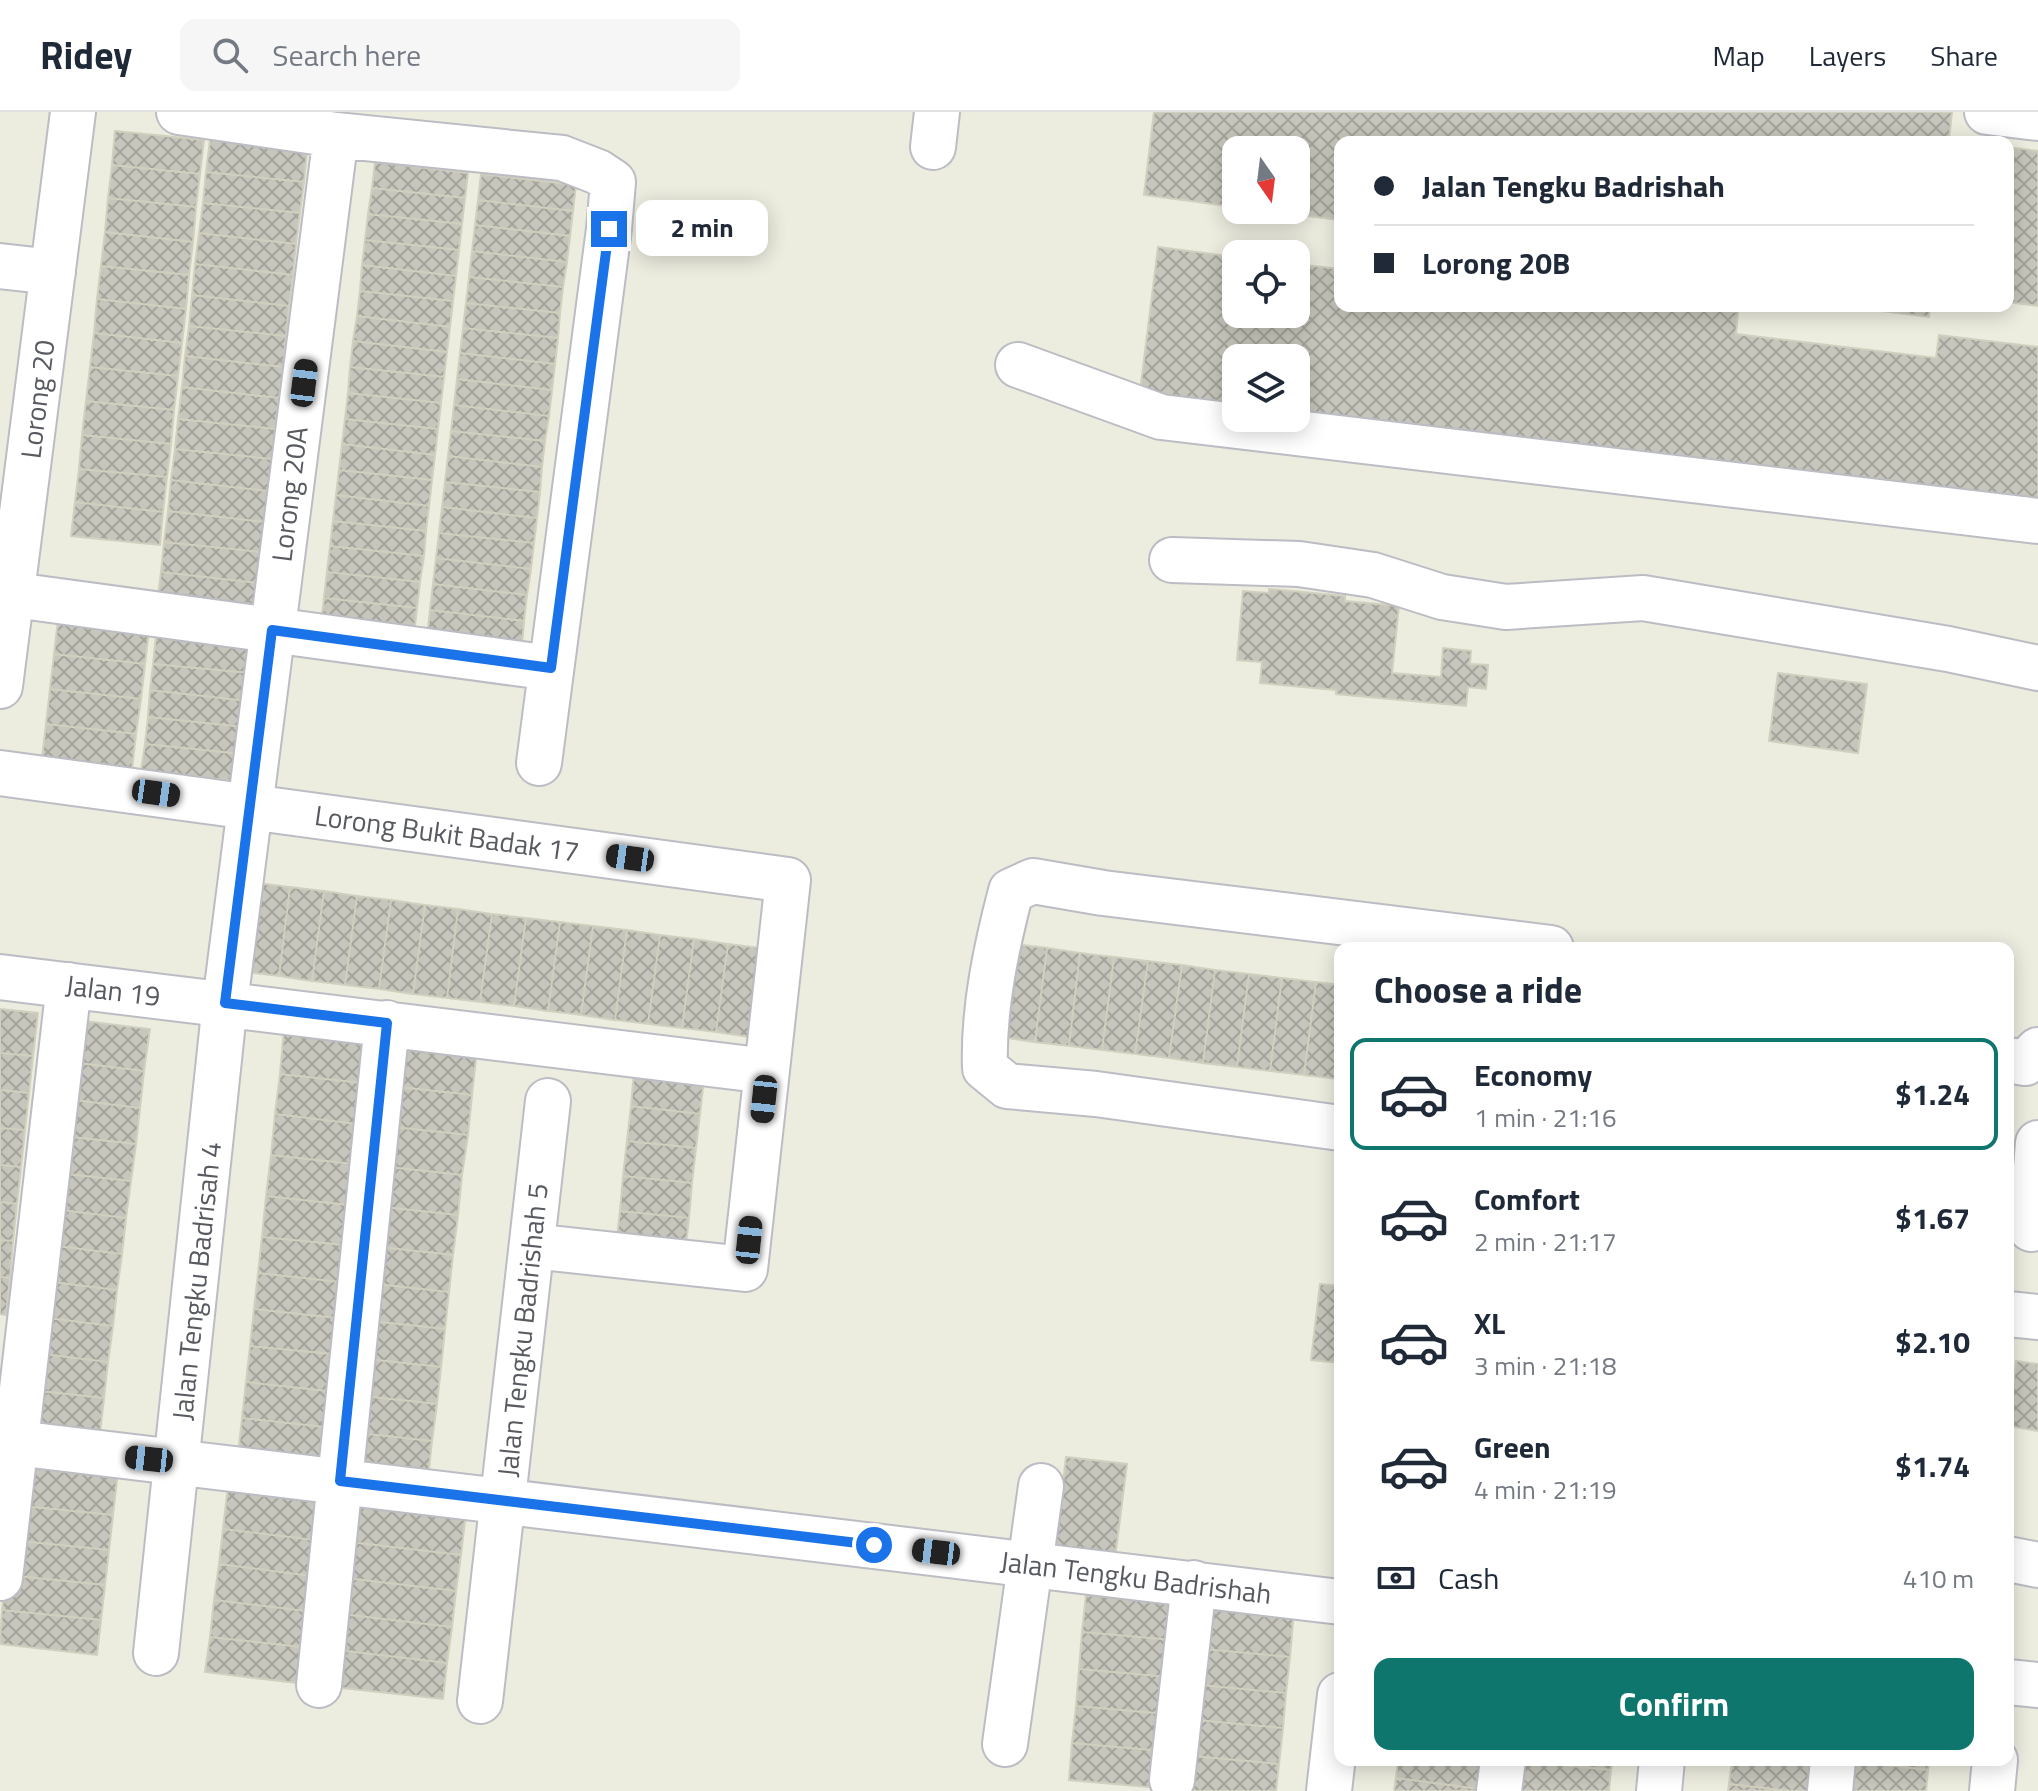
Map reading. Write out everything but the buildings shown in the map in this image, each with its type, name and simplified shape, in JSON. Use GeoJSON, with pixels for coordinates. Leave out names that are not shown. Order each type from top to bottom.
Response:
{"type":"FeatureCollection","features":[{"type":"Feature","properties":{"kind":"street","name":"Lorong 20"},"geometry":{"type":"LineString","coordinates":[[0,686],[16,429],[53,272],[73,112]]}},
{"type":"Feature","properties":{"kind":"street"},"geometry":{"type":"LineString","coordinates":[[179,112],[336,135],[562,158],[598,172],[613,182],[539,763]]}},
{"type":"Feature","properties":{"kind":"street"},"geometry":{"type":"LineString","coordinates":[[1987,112],[2038,118]]}},
{"type":"Feature","properties":{"kind":"street","name":"Lorong 20A"},"geometry":{"type":"LineString","coordinates":[[249,805],[336,135]]}},
{"type":"Feature","properties":{"kind":"street"},"geometry":{"type":"LineString","coordinates":[[0,266],[53,272]]}},
{"type":"Feature","properties":{"kind":"street"},"geometry":{"type":"LineString","coordinates":[[1018,365],[1161,417],[2038,521]]}},
{"type":"Feature","properties":{"kind":"street"},"geometry":{"type":"LineString","coordinates":[[1172,560],[1299,564],[1373,575],[1442,597],[1506,607],[1643,598],[1948,649],[2038,668]]}},
{"type":"Feature","properties":{"kind":"street"},"geometry":{"type":"LineString","coordinates":[[6,594],[551,668]]}},
{"type":"Feature","properties":{"kind":"street","name":"Lorong Bukit Badak 17"},"geometry":{"type":"LineString","coordinates":[[0,773],[788,880],[767,1071]]}},
{"type":"Feature","properties":{"kind":"street","name":"Jalan Tengku Badrisah 4"},"geometry":{"type":"LineString","coordinates":[[156,1653],[249,805]]}},
{"type":"Feature","properties":{"kind":"street"},"geometry":{"type":"LineString","coordinates":[[1334,1127],[1096,1094],[1007,1086],[985,1068],[984,1042],[1011,891],[1033,881],[1119,895],[1501,942]]}},
{"type":"Feature","properties":{"kind":"street","name":"Jalan 19"},"geometry":{"type":"LineString","coordinates":[[0,977],[767,1071]]}},
{"type":"Feature","properties":{"kind":"street"},"geometry":{"type":"LineString","coordinates":[[0,1578],[8,1442],[69,985]]}},
{"type":"Feature","properties":{"kind":"street"},"geometry":{"type":"LineString","coordinates":[[319,1685],[387,1023]]}},
{"type":"Feature","properties":{"kind":"street"},"geometry":{"type":"LineString","coordinates":[[2014,1061],[2025,1063],[2038,1050]]}},
{"type":"Feature","properties":{"kind":"street"},"geometry":{"type":"LineString","coordinates":[[532,1246],[745,1269],[767,1071]]}},
{"type":"Feature","properties":{"kind":"street","name":"Jalan Tengku Badrishah 5"},"geometry":{"type":"LineString","coordinates":[[480,1701],[548,1101]]}},
{"type":"Feature","properties":{"kind":"street"},"geometry":{"type":"LineString","coordinates":[[2031,1229],[2038,1143]]}},
{"type":"Feature","properties":{"kind":"street"},"geometry":{"type":"LineString","coordinates":[[2014,1315],[2038,1317]]}},
{"type":"Feature","properties":{"kind":"street","name":"Jalan Tengku Badrishah"},"geometry":{"type":"LineString","coordinates":[[8,1442],[1334,1601]]}},
{"type":"Feature","properties":{"kind":"street"},"geometry":{"type":"LineString","coordinates":[[1005,1744],[1041,1486]]}},
{"type":"Feature","properties":{"kind":"street"},"geometry":{"type":"LineString","coordinates":[[2014,1560],[2038,1565]]}},
{"type":"Feature","properties":{"kind":"street"},"geometry":{"type":"LineString","coordinates":[[1172,1780],[1194,1583]]}},
{"type":"Feature","properties":{"kind":"street"},"geometry":{"type":"LineString","coordinates":[[2014,1683],[2038,1685]]}},
{"type":"Feature","properties":{"kind":"street"},"geometry":{"type":"LineString","coordinates":[[1329,1791],[1334,1747]]}},
{"type":"Feature","properties":{"kind":"street"},"geometry":{"type":"LineString","coordinates":[[1499,1791],[1502,1766]]}},
{"type":"Feature","properties":{"kind":"street"},"geometry":{"type":"LineString","coordinates":[[1659,1791],[1661,1766]]}},
{"type":"Feature","properties":{"kind":"street"},"geometry":{"type":"LineString","coordinates":[[1830,1791],[1832,1766]]}},
{"type":"Feature","properties":{"kind":"street"},"geometry":{"type":"LineString","coordinates":[[1992,1791],[1994,1766]]}},
{"type":"Feature","properties":{"kind":"route"},"geometry":{"type":"LineString","coordinates":[[609,229],[551,668],[272,630],[225,1003],[387,1023],[340,1481],[874,1545]]}}]}
